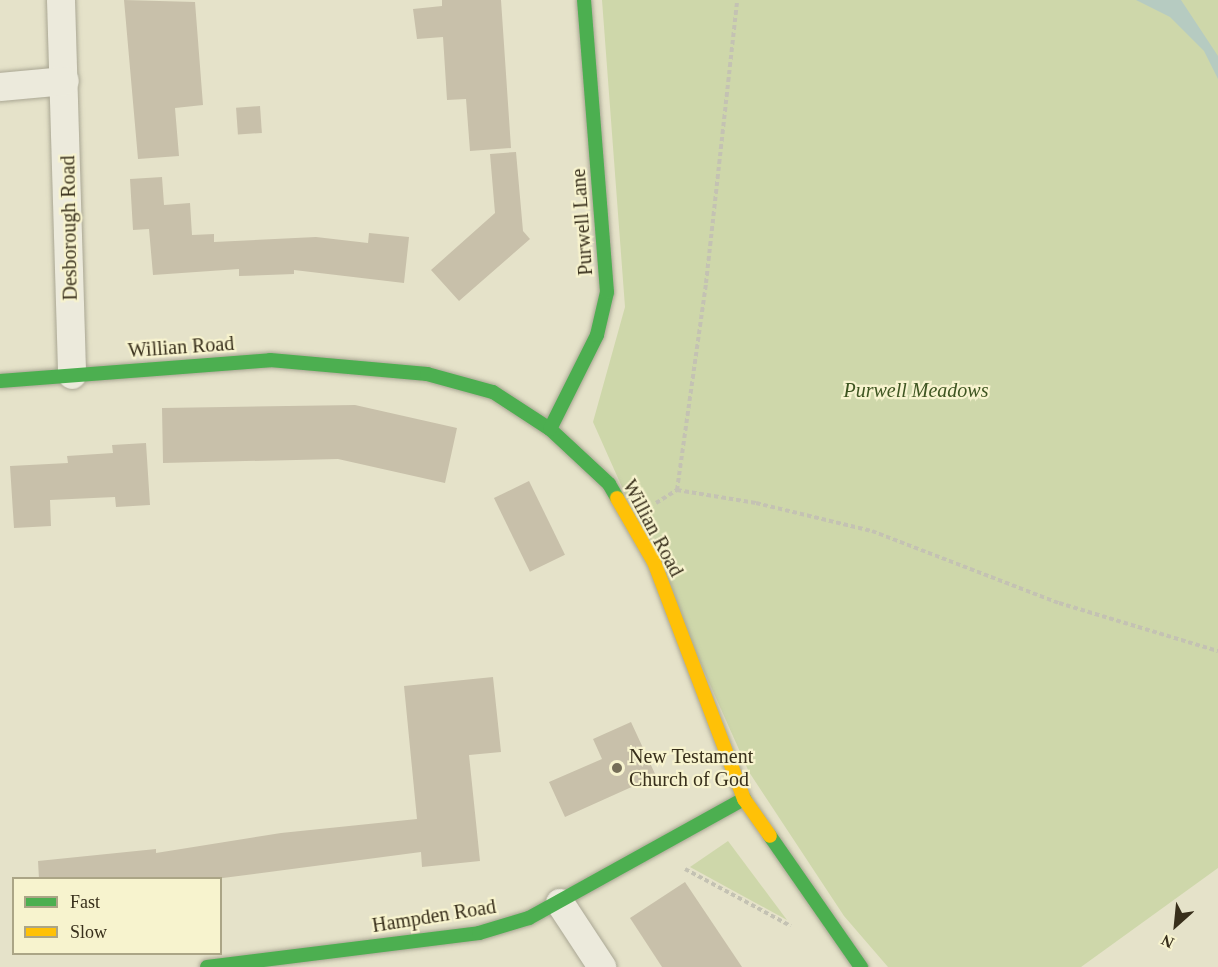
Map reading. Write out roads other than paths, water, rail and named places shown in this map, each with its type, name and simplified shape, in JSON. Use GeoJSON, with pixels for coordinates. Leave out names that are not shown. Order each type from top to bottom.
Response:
{"type":"FeatureCollection","features":[{"type":"Feature","properties":{"kind":"street","name":"Desborough Road"},"geometry":{"type":"LineString","coordinates":[[61,0],[72,375]]}},
{"type":"Feature","properties":{"kind":"street","name":"Purwell Lane"},"geometry":{"type":"LineString","coordinates":[[550,429],[597,335],[607,291],[584,0]]}},
{"type":"Feature","properties":{"kind":"street"},"geometry":{"type":"LineString","coordinates":[[0,87],[65,81]]}},
{"type":"Feature","properties":{"kind":"street","name":"Willian Road"},"geometry":{"type":"LineString","coordinates":[[0,381],[270,360],[427,374],[493,392],[550,429],[609,484],[654,562],[744,799],[861,967]]}},
{"type":"Feature","properties":{"kind":"street","name":"Hampden Road"},"geometry":{"type":"LineString","coordinates":[[207,967],[479,933],[560,903],[744,799]]}},
{"type":"Feature","properties":{"kind":"street"},"geometry":{"type":"LineString","coordinates":[[560,903],[602,967]]}},
{"type":"Feature","properties":{"kind":"place","name":"New Testament Church of God"},"geometry":{"type":"Point","coordinates":[617,768]}},
{"type":"Feature","properties":{"kind":"park label","name":"Purwell Meadows"},"geometry":{"type":"Point","coordinates":[916,390]}}]}
